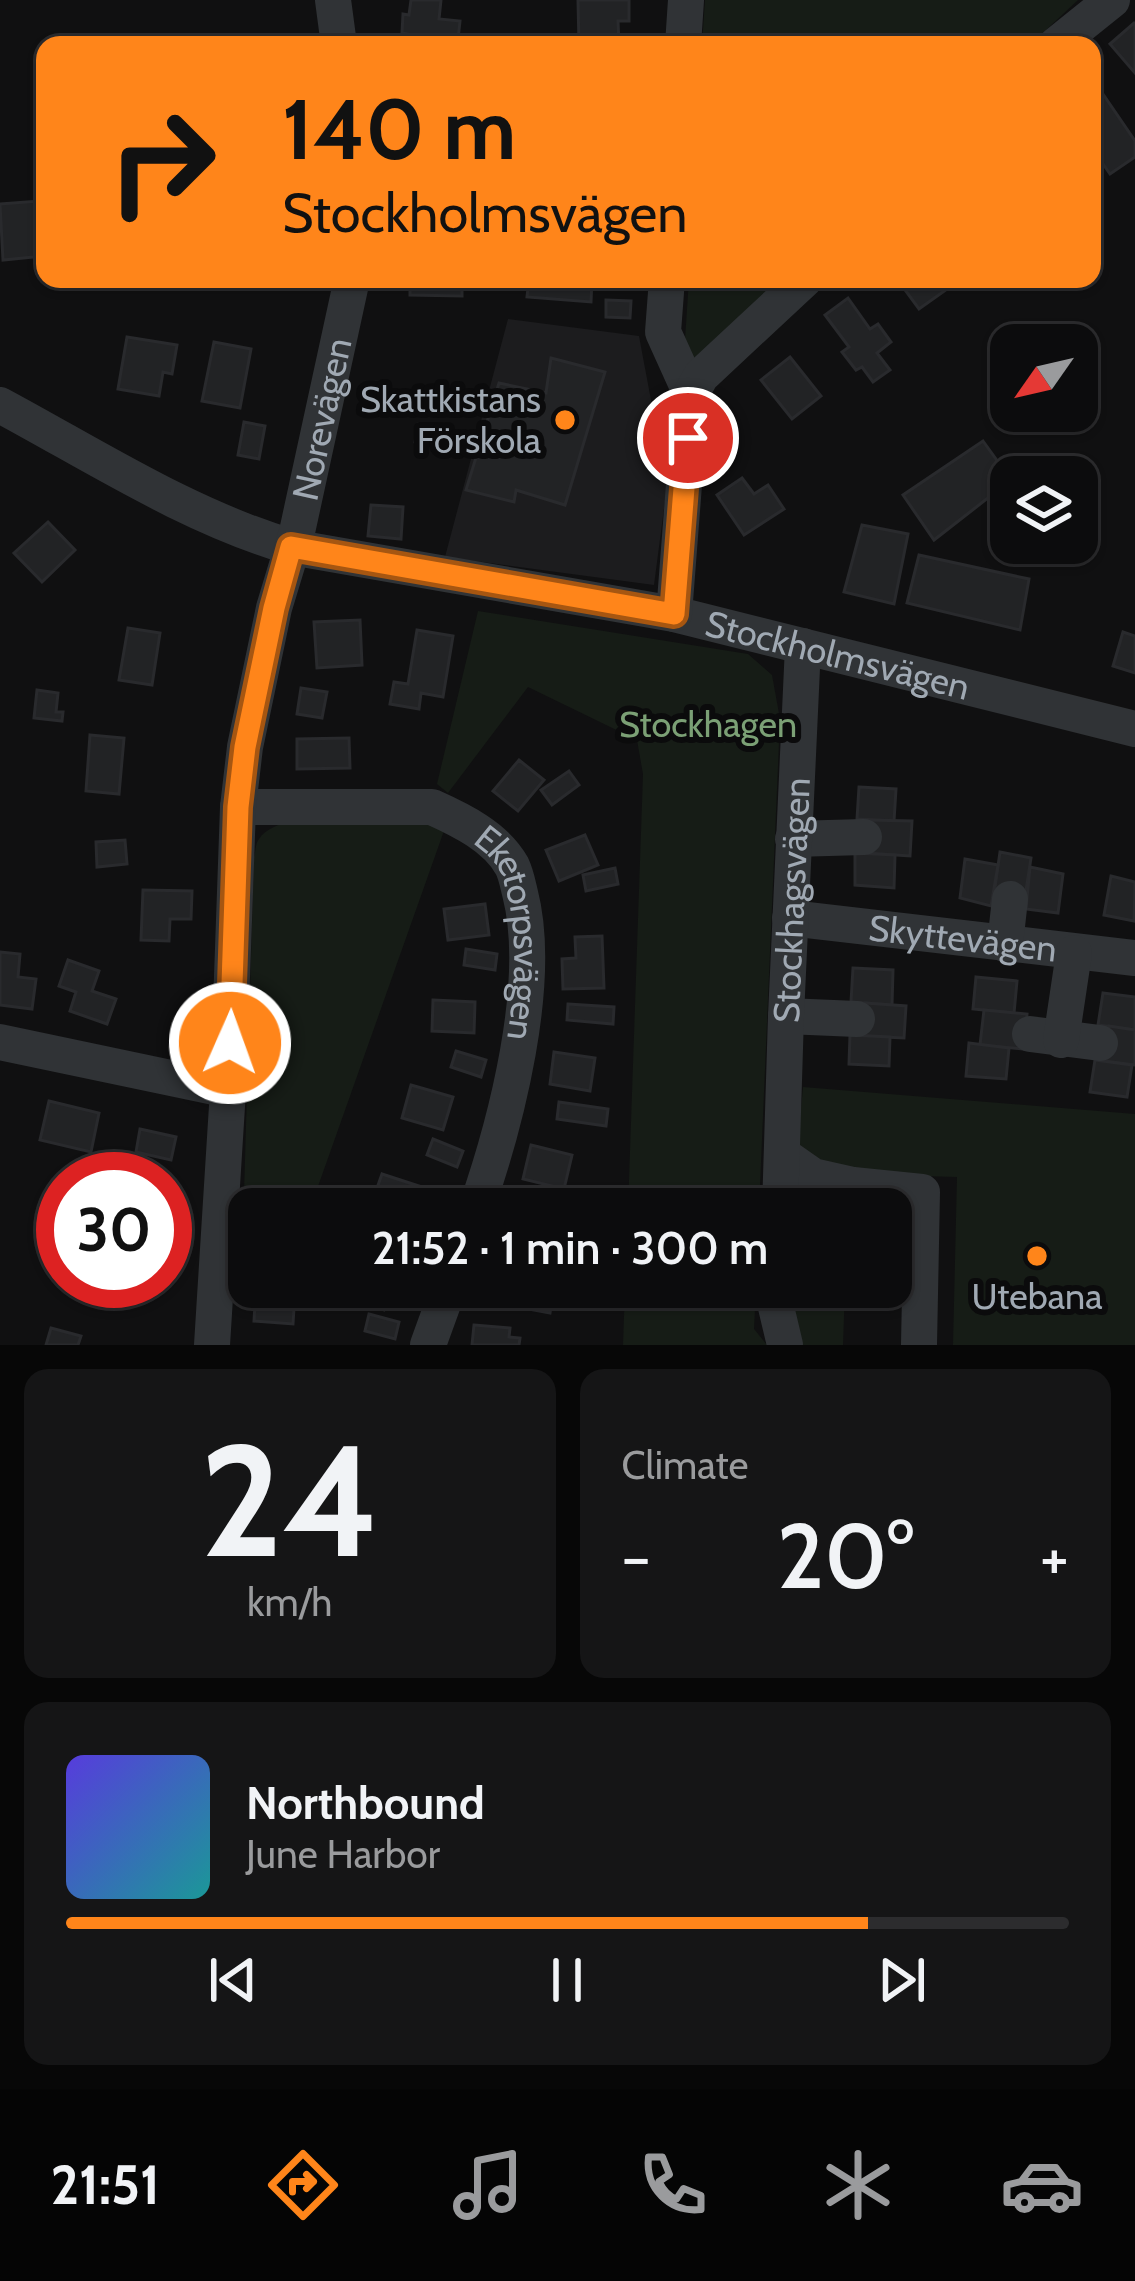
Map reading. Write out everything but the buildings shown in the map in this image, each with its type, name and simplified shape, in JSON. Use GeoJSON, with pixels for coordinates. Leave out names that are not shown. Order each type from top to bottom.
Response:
{"type":"FeatureCollection","features":[{"type":"Feature","properties":{"kind":"street"},"geometry":{"type":"LineString","coordinates":[[333,0],[339,36]]}},
{"type":"Feature","properties":{"kind":"street"},"geometry":{"type":"LineString","coordinates":[[684,36],[686,0]]}},
{"type":"Feature","properties":{"kind":"street"},"geometry":{"type":"LineString","coordinates":[[1068,36],[1112,0]]}},
{"type":"Feature","properties":{"kind":"street","name":"Norevägen"},"geometry":{"type":"LineString","coordinates":[[212,1345],[228,1090],[238,807],[245,747],[350,288]]}},
{"type":"Feature","properties":{"kind":"street"},"geometry":{"type":"LineString","coordinates":[[666,288],[663,332],[692,394]]}},
{"type":"Feature","properties":{"kind":"street"},"geometry":{"type":"LineString","coordinates":[[674,614],[692,394],[701,376],[796,288]]}},
{"type":"Feature","properties":{"kind":"street","name":"Stockholmsvägen"},"geometry":{"type":"LineString","coordinates":[[0,405],[186,508],[291,547],[674,614],[1135,729]]}},
{"type":"Feature","properties":{"kind":"street","name":"Stockhagsvägen"},"geometry":{"type":"LineString","coordinates":[[781,1188],[802,646]]}},
{"type":"Feature","properties":{"kind":"street","name":"Eketorpsvägen"},"geometry":{"type":"LineString","coordinates":[[238,807],[432,807],[484,836],[513,867],[526,916],[526,979],[512,1082],[483,1188]]}},
{"type":"Feature","properties":{"kind":"street"},"geometry":{"type":"LineString","coordinates":[[793,838],[864,837]]}},
{"type":"Feature","properties":{"kind":"street"},"geometry":{"type":"LineString","coordinates":[[1005,944],[1010,899]]}},
{"type":"Feature","properties":{"kind":"street","name":"Skyttevägen"},"geometry":{"type":"LineString","coordinates":[[790,918],[1135,958]]}},
{"type":"Feature","properties":{"kind":"street"},"geometry":{"type":"LineString","coordinates":[[1074,952],[1046,1037],[1100,1043]]}},
{"type":"Feature","properties":{"kind":"street"},"geometry":{"type":"LineString","coordinates":[[786,1016],[857,1019]]}},
{"type":"Feature","properties":{"kind":"street"},"geometry":{"type":"LineString","coordinates":[[0,1042],[228,1090]]}},
{"type":"Feature","properties":{"kind":"street"},"geometry":{"type":"LineString","coordinates":[[783,1155],[813,1176],[922,1192],[919,1345]]}},
{"type":"Feature","properties":{"kind":"street"},"geometry":{"type":"LineString","coordinates":[[428,1345],[441,1308]]}},
{"type":"Feature","properties":{"kind":"street"},"geometry":{"type":"LineString","coordinates":[[776,1308],[785,1345]]}},
{"type":"Feature","properties":{"kind":"shaded area"},"geometry":{"type":"Polygon","coordinates":[[[508,319],[639,336],[653,411],[673,440],[654,585],[445,557],[508,319]]]}},
{"type":"Feature","properties":{"kind":"green space"},"geometry":{"type":"Polygon","coordinates":[[[705,0],[1078,0],[1040,36],[703,36],[705,0]]]}},
{"type":"Feature","properties":{"kind":"green space"},"geometry":{"type":"Polygon","coordinates":[[[688,288],[770,288],[683,370],[688,288]]]}},
{"type":"Feature","properties":{"kind":"green space","name":"Stockhagen"},"geometry":{"type":"Polygon","coordinates":[[[478,611],[748,654],[772,675],[780,719],[760,1188],[629,1188],[643,774],[637,740],[528,687],[448,793],[437,784],[478,611]]]}},
{"type":"Feature","properties":{"kind":"green space"},"geometry":{"type":"Polygon","coordinates":[[[416,817],[445,828],[317,1188],[244,1188],[257,843],[270,829],[287,822],[416,817]]]}},
{"type":"Feature","properties":{"kind":"green space"},"geometry":{"type":"Polygon","coordinates":[[[803,1087],[1135,1114],[1135,1345],[953,1345],[957,1177],[823,1170],[798,1143],[803,1087]]]}},
{"type":"Feature","properties":{"kind":"green space"},"geometry":{"type":"Polygon","coordinates":[[[624,1308],[755,1308],[754,1329],[767,1345],[623,1345],[624,1308]]]}},
{"type":"Feature","properties":{"kind":"green space"},"geometry":{"type":"Polygon","coordinates":[[[794,1308],[844,1308],[843,1345],[801,1345],[794,1308]]]}},
{"type":"Feature","properties":{"kind":"place","name":"Skattkistans Förskola"},"geometry":{"type":"Point","coordinates":[565,420]}},
{"type":"Feature","properties":{"kind":"place","name":"Utebana"},"geometry":{"type":"Point","coordinates":[1037,1256]}},
{"type":"Feature","properties":{"kind":"route"},"geometry":{"type":"LineString","coordinates":[[230,1043],[238,807],[245,747],[291,547],[674,614],[688,438]]}}]}
